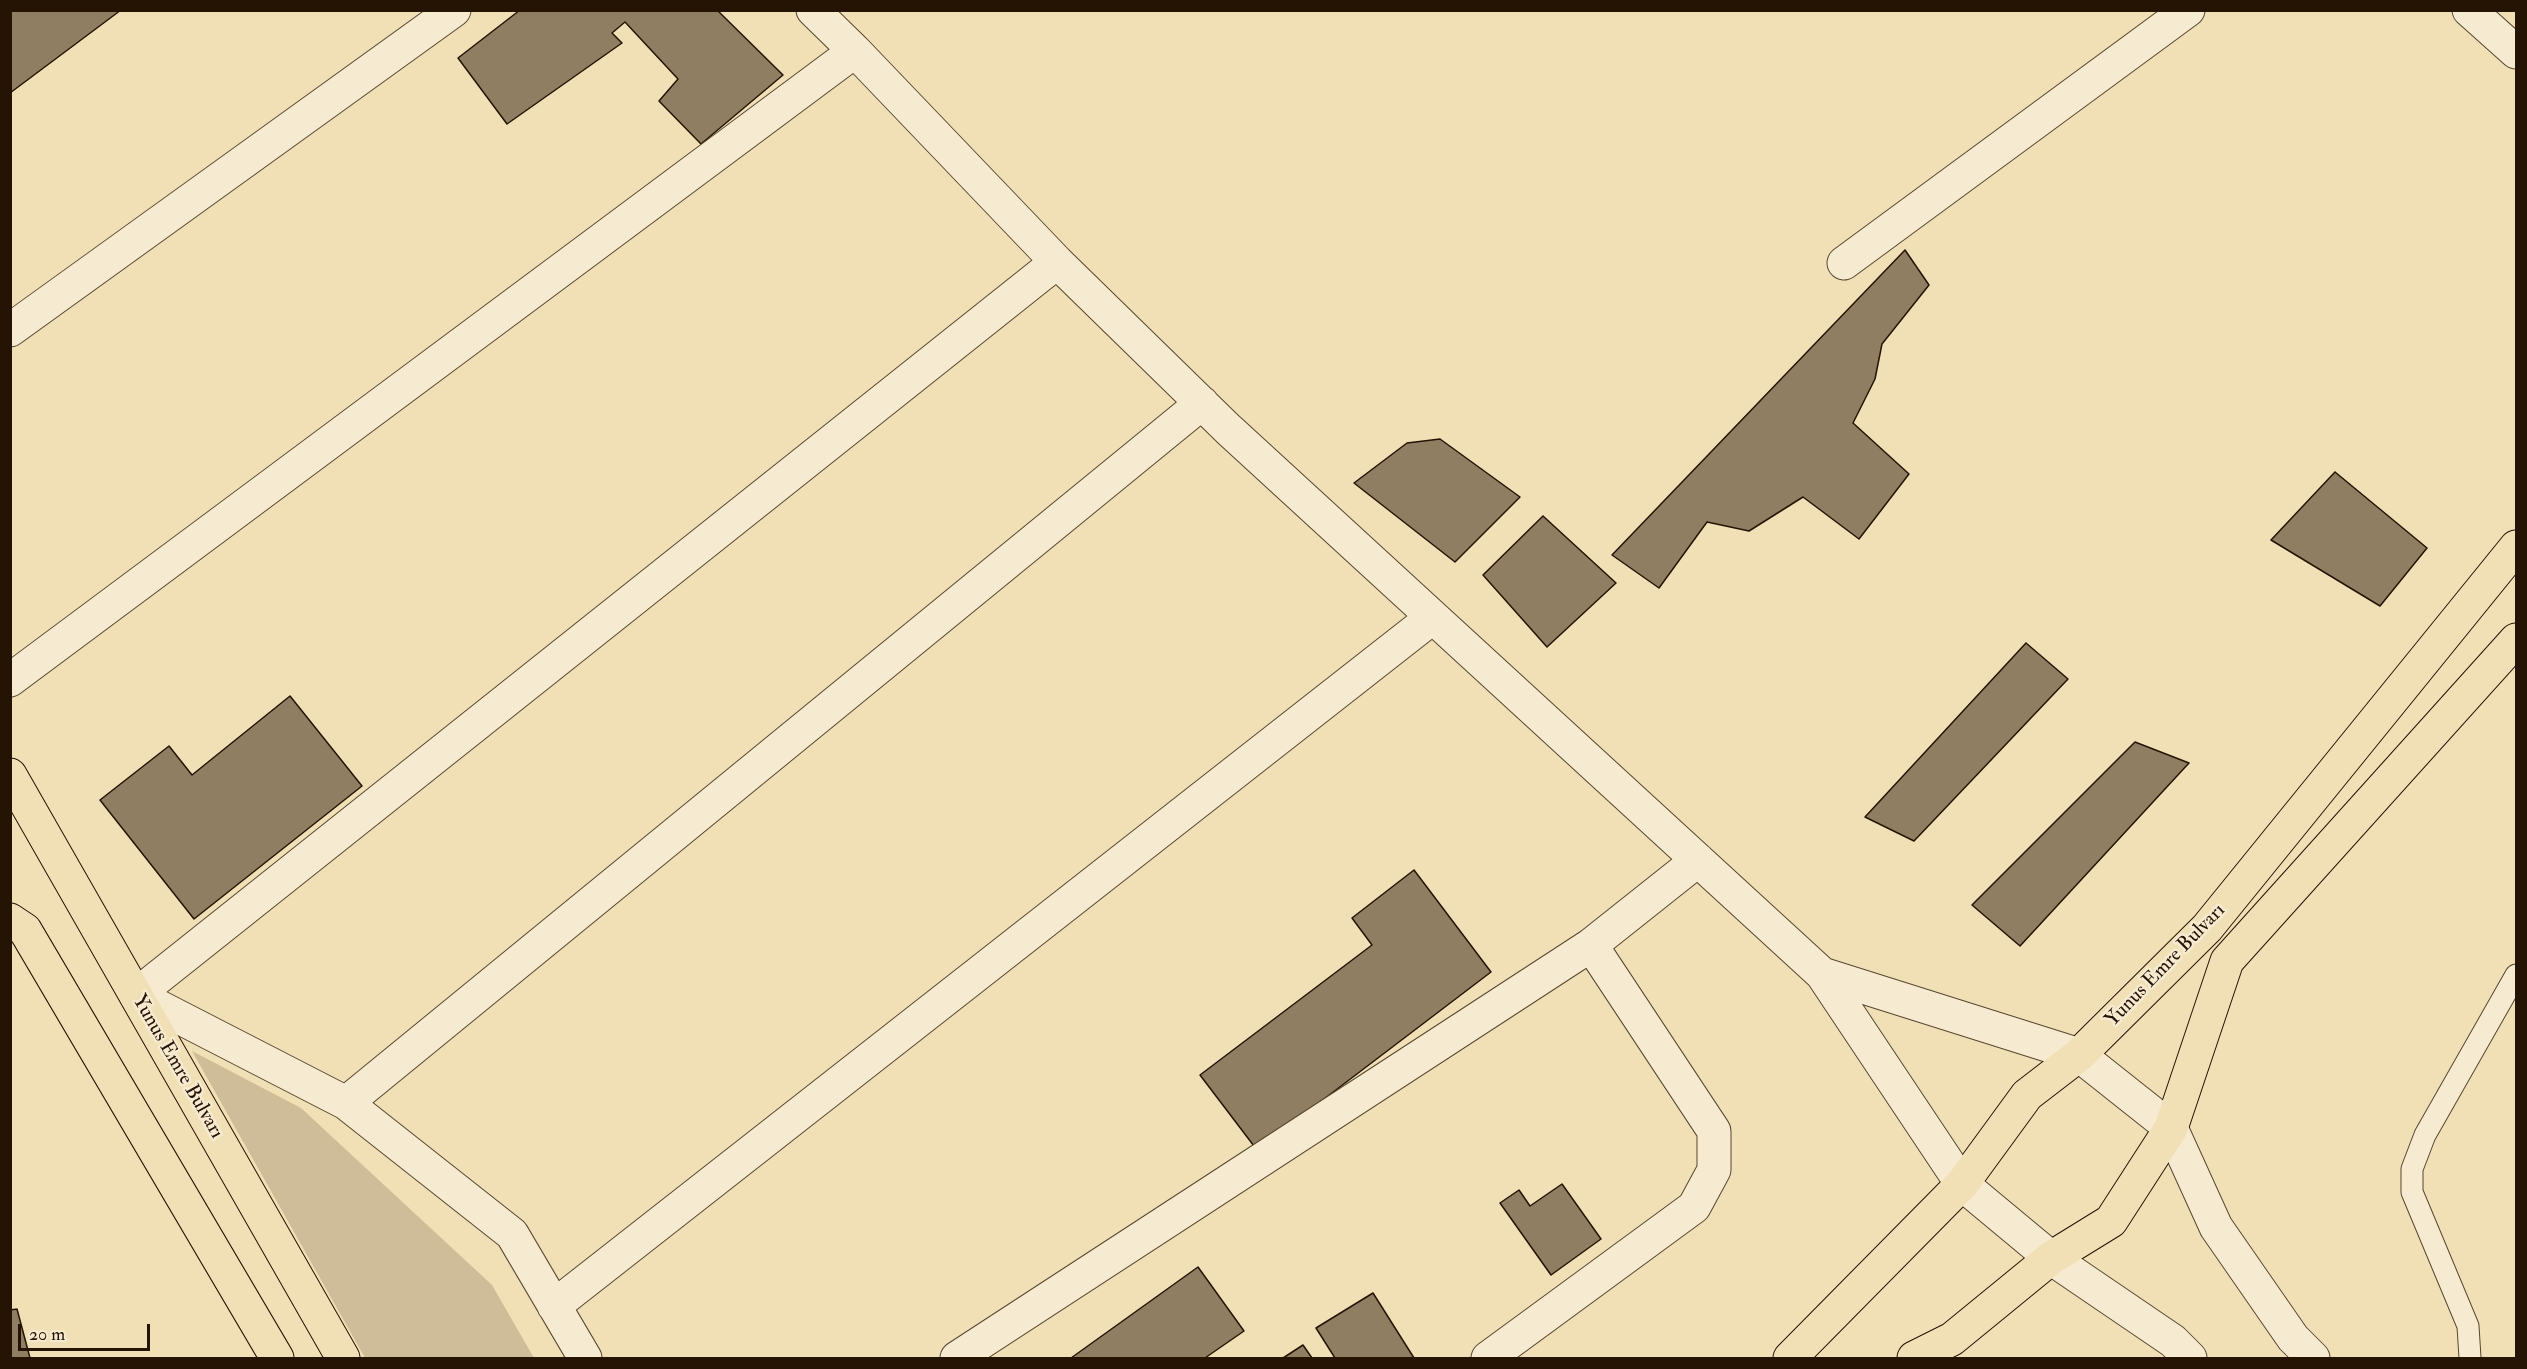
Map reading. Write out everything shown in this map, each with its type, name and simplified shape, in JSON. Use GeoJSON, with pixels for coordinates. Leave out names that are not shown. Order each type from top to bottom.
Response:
{"type":"FeatureCollection","features":[{"type":"Feature","properties":{"kind":"main road","name":"Yunus Emre Bulvarı"},"geometry":{"type":"LineString","coordinates":[[1790,1359],[1962,1184],[2027,1095],[2079,1055],[2207,928],[2517,547]]}},
{"type":"Feature","properties":{"kind":"main road","name":"Yunus Emre Bulvarı"},"geometry":{"type":"LineString","coordinates":[[1914,1359],[1952,1339],[2051,1258],[2111,1221],[2171,1128],[2227,961],[2517,640]]}},
{"type":"Feature","properties":{"kind":"main road","name":"Yunus Emre Bulvarı"},"geometry":{"type":"LineString","coordinates":[[10,776],[343,1359]]}},
{"type":"Feature","properties":{"kind":"main road"},"geometry":{"type":"LineString","coordinates":[[10,920],[25,930],[277,1359]]}},
{"type":"Feature","properties":{"kind":"street"},"geometry":{"type":"LineString","coordinates":[[10,330],[454,10]]}},
{"type":"Feature","properties":{"kind":"street"},"geometry":{"type":"LineString","coordinates":[[813,10],[1057,262],[1202,403],[1822,974],[1962,1184],[2051,1258],[2173,1341],[2190,1359]]}},
{"type":"Feature","properties":{"kind":"street"},"geometry":{"type":"LineString","coordinates":[[1844,263],[2188,10]]}},
{"type":"Feature","properties":{"kind":"street"},"geometry":{"type":"LineString","coordinates":[[2469,10],[2517,52]]}},
{"type":"Feature","properties":{"kind":"street"},"geometry":{"type":"LineString","coordinates":[[10,680],[855,51]]}},
{"type":"Feature","properties":{"kind":"street"},"geometry":{"type":"LineString","coordinates":[[585,1359],[512,1234],[346,1103],[136,995],[1057,262]]}},
{"type":"Feature","properties":{"kind":"street"},"geometry":{"type":"LineString","coordinates":[[346,1103],[1202,403]]}},
{"type":"Feature","properties":{"kind":"street"},"geometry":{"type":"LineString","coordinates":[[554,1305],[1433,617]]}},
{"type":"Feature","properties":{"kind":"street"},"geometry":{"type":"LineString","coordinates":[[957,1359],[1591,945],[1698,860]]}},
{"type":"Feature","properties":{"kind":"street"},"geometry":{"type":"LineString","coordinates":[[1488,1359],[1694,1207],[1714,1170],[1714,1131],[1591,945]]}},
{"type":"Feature","properties":{"kind":"street"},"geometry":{"type":"LineString","coordinates":[[1822,974],[2079,1055],[2171,1128],[2216,1227],[2293,1338],[2313,1359]]}},
{"type":"Feature","properties":{"kind":"lane"},"geometry":{"type":"LineString","coordinates":[[2470,1359],[2468,1326],[2412,1192],[2412,1169],[2425,1135],[2517,975]]}},
{"type":"Feature","properties":{"kind":"shaded area"},"geometry":{"type":"Polygon","coordinates":[[[192,1051],[301,1108],[492,1285],[534,1358],[365,1358],[192,1051]]]}},
{"type":"Feature","properties":{"kind":"building"},"geometry":{"type":"Polygon","coordinates":[[[10,10],[121,10],[10,93],[10,10]]]}},
{"type":"Feature","properties":{"kind":"building"},"geometry":{"type":"Polygon","coordinates":[[[520,10],[717,10],[783,75],[701,144],[659,101],[678,79],[625,22],[612,33],[622,43],[507,124],[458,58],[520,10]]]}},
{"type":"Feature","properties":{"kind":"building"},"geometry":{"type":"Polygon","coordinates":[[[1905,250],[1929,285],[1882,344],[1875,379],[1853,423],[1909,474],[1859,539],[1803,497],[1749,531],[1707,522],[1659,588],[1612,555],[1905,250]]]}},
{"type":"Feature","properties":{"kind":"building"},"geometry":{"type":"Polygon","coordinates":[[[1440,439],[1520,497],[1455,562],[1354,483],[1407,443],[1440,439]]]}},
{"type":"Feature","properties":{"kind":"building"},"geometry":{"type":"Polygon","coordinates":[[[2335,472],[2427,548],[2380,606],[2271,540],[2335,472]]]}},
{"type":"Feature","properties":{"kind":"building"},"geometry":{"type":"Polygon","coordinates":[[[1543,516],[1616,583],[1547,647],[1483,575],[1543,516]]]}},
{"type":"Feature","properties":{"kind":"building"},"geometry":{"type":"Polygon","coordinates":[[[2026,643],[2068,679],[1914,841],[1865,817],[2026,643]]]}},
{"type":"Feature","properties":{"kind":"building"},"geometry":{"type":"Polygon","coordinates":[[[290,696],[362,786],[194,919],[100,800],[169,746],[192,775],[290,696]]]}},
{"type":"Feature","properties":{"kind":"building"},"geometry":{"type":"Polygon","coordinates":[[[2135,742],[2189,763],[2020,946],[1972,905],[2135,742]]]}},
{"type":"Feature","properties":{"kind":"building"},"geometry":{"type":"Polygon","coordinates":[[[1414,870],[1491,972],[1257,1150],[1200,1075],[1372,945],[1352,918],[1414,870]]]}},
{"type":"Feature","properties":{"kind":"building"},"geometry":{"type":"Polygon","coordinates":[[[1562,1184],[1601,1239],[1551,1275],[1500,1203],[1519,1190],[1530,1206],[1562,1184]]]}},
{"type":"Feature","properties":{"kind":"building"},"geometry":{"type":"Polygon","coordinates":[[[1198,1267],[1244,1331],[1205,1358],[1071,1358],[1198,1267]]]}},
{"type":"Feature","properties":{"kind":"building"},"geometry":{"type":"Polygon","coordinates":[[[1373,1293],[1414,1358],[1335,1358],[1316,1328],[1373,1293]]]}},
{"type":"Feature","properties":{"kind":"building"},"geometry":{"type":"Polygon","coordinates":[[[17,1309],[30,1358],[10,1358],[10,1310],[17,1309]]]}},
{"type":"Feature","properties":{"kind":"building"},"geometry":{"type":"Polygon","coordinates":[[[1303,1345],[1312,1358],[1283,1358],[1303,1345]]]}}]}
